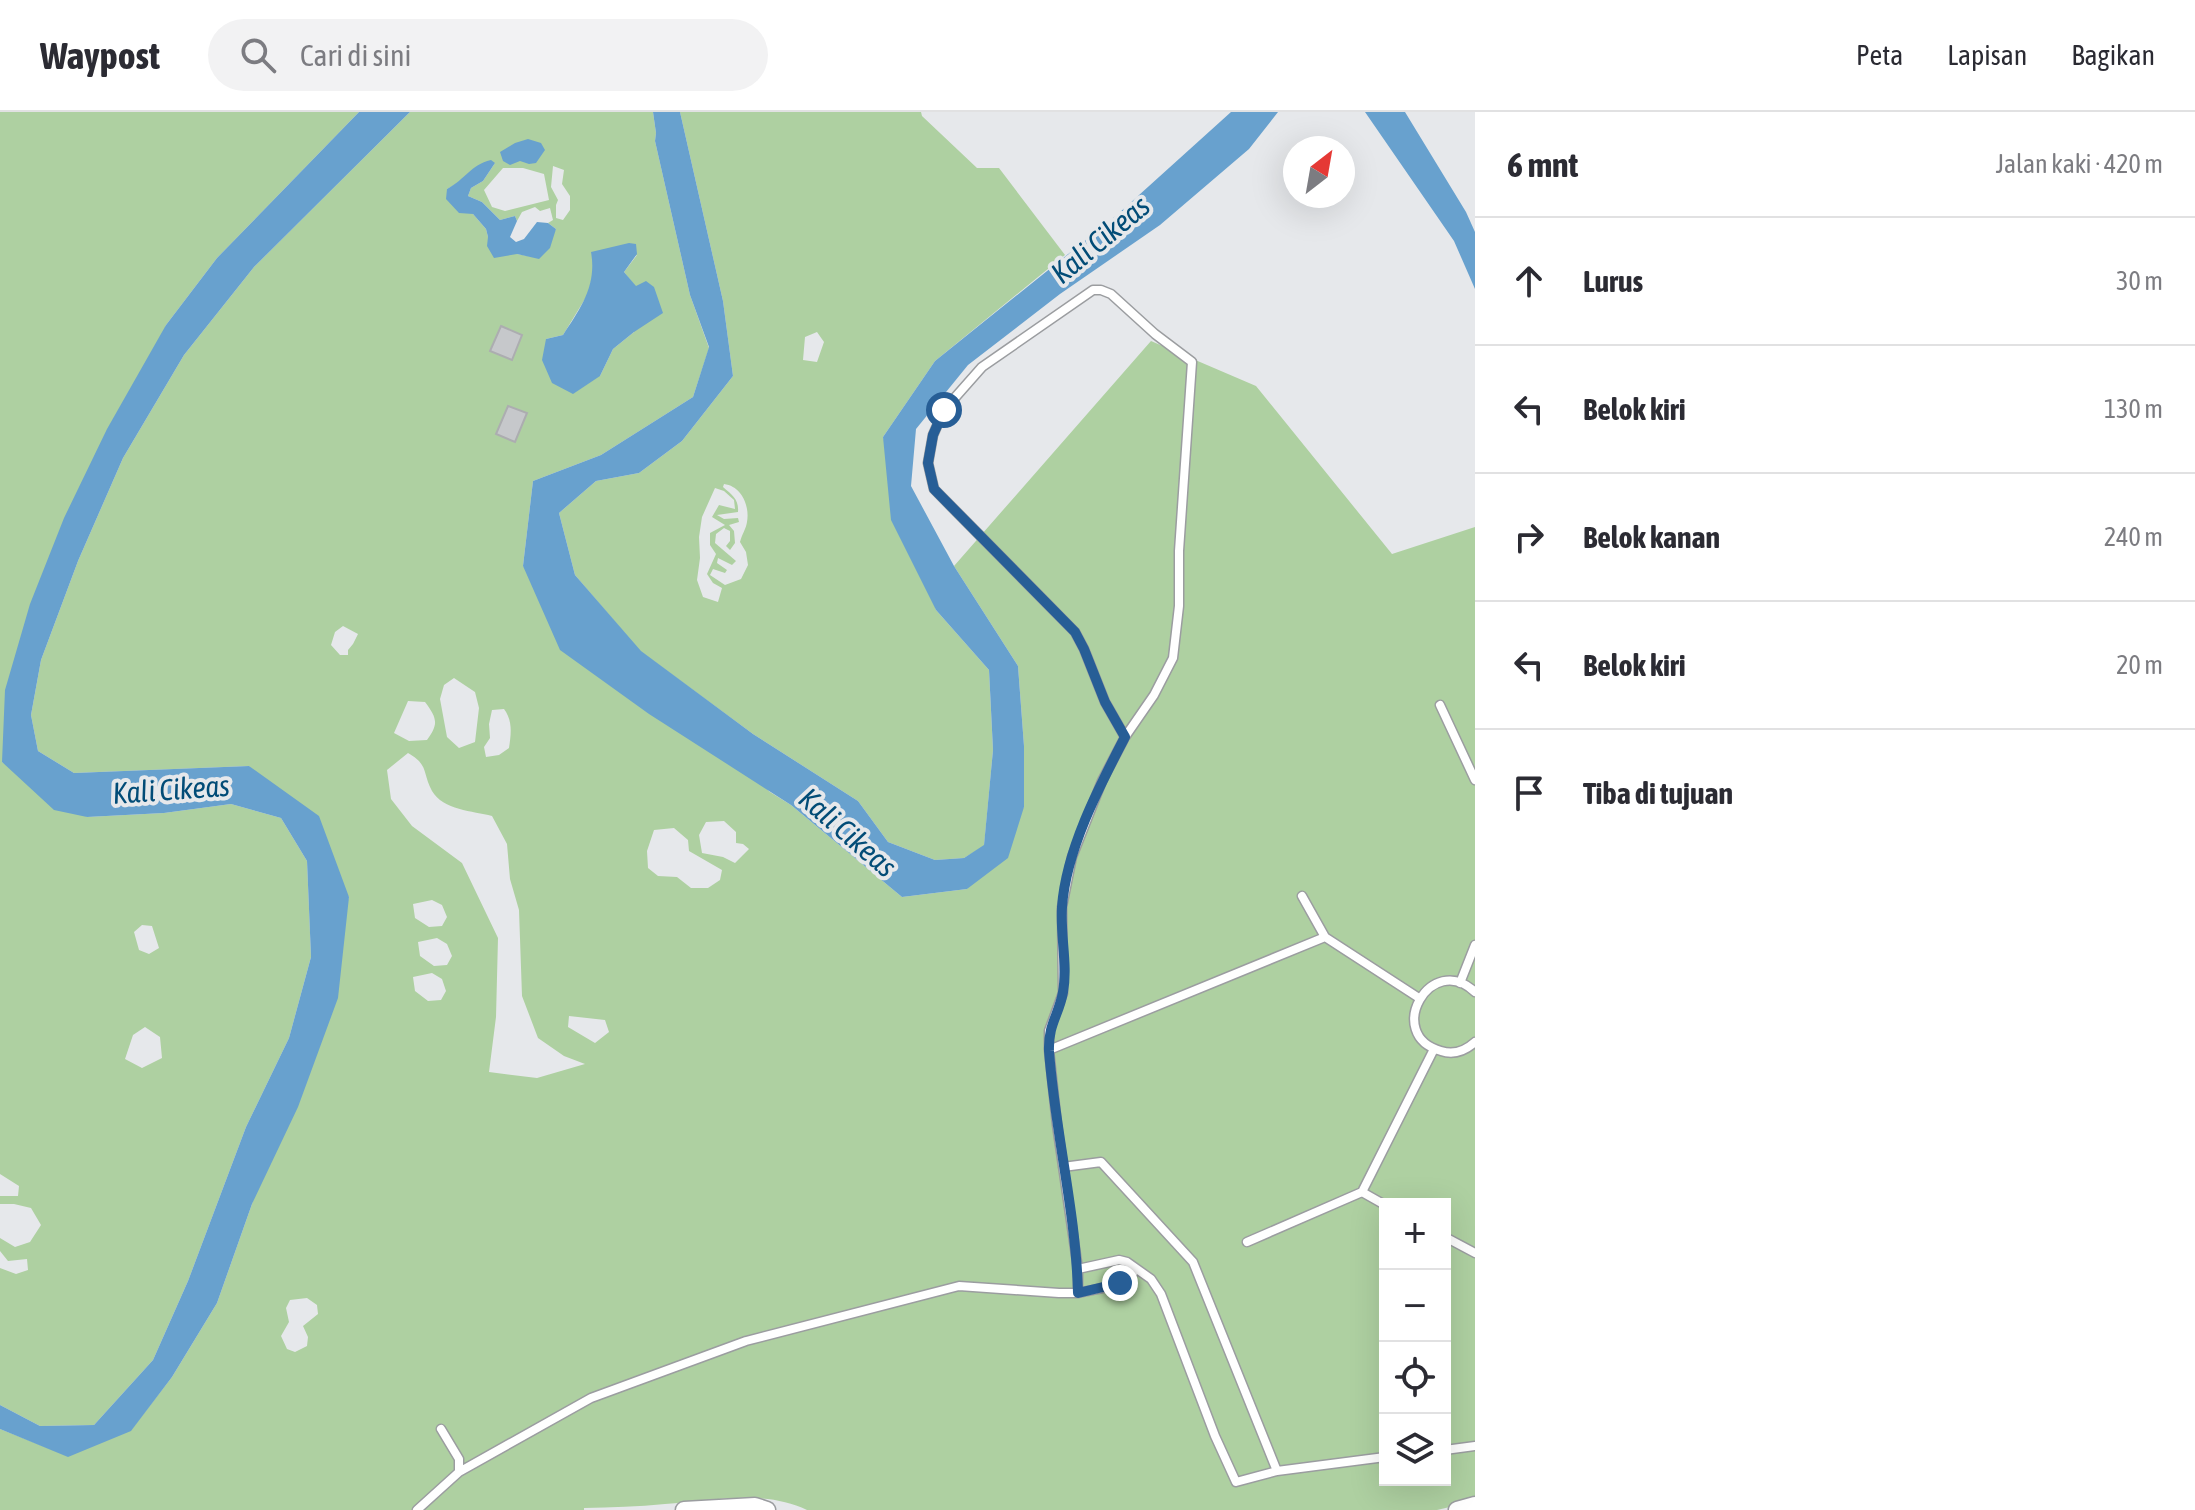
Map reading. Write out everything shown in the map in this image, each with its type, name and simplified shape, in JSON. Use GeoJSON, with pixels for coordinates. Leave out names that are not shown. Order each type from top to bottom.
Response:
{"type":"FeatureCollection","features":[{"type":"Feature","properties":{"kind":"street"},"geometry":{"type":"LineString","coordinates":[[1457,1510],[1475,1505]]}},
{"type":"Feature","properties":{"kind":"street"},"geometry":{"type":"LineString","coordinates":[[684,1510],[755,1506],[767,1510]]}},
{"type":"Feature","properties":{"kind":"lane"},"geometry":{"type":"LineString","coordinates":[[1078,1293],[1078,1269],[1049,1050],[1049,1031],[1063,993],[1062,907],[1072,857],[1102,781],[1173,658],[1179,606],[1179,551],[1192,362],[1111,294],[1093,290],[982,367],[944,410],[933,435],[928,463],[934,489],[1075,632],[1105,702],[1125,737]]}},
{"type":"Feature","properties":{"kind":"lane"},"geometry":{"type":"LineString","coordinates":[[1440,705],[1475,780]]}},
{"type":"Feature","properties":{"kind":"lane"},"geometry":{"type":"LineString","coordinates":[[1302,896],[1325,937],[1419,998]]}},
{"type":"Feature","properties":{"kind":"lane"},"geometry":{"type":"LineString","coordinates":[[1049,1050],[1325,937]]}},
{"type":"Feature","properties":{"kind":"lane"},"geometry":{"type":"LineString","coordinates":[[1460,983],[1475,945]]}},
{"type":"Feature","properties":{"kind":"lane"},"geometry":{"type":"LineString","coordinates":[[1475,992],[1460,983],[1448,981],[1436,984],[1419,998],[1414,1021],[1417,1033],[1434,1049],[1447,1053],[1460,1052],[1475,1042]]}},
{"type":"Feature","properties":{"kind":"lane"},"geometry":{"type":"LineString","coordinates":[[1247,1242],[1362,1192],[1434,1049]]}},
{"type":"Feature","properties":{"kind":"lane"},"geometry":{"type":"LineString","coordinates":[[1063,1167],[1101,1162],[1193,1262],[1277,1471]]}},
{"type":"Feature","properties":{"kind":"lane"},"geometry":{"type":"LineString","coordinates":[[1362,1192],[1379,1202]]}},
{"type":"Feature","properties":{"kind":"lane"},"geometry":{"type":"LineString","coordinates":[[1451,1240],[1475,1253]]}},
{"type":"Feature","properties":{"kind":"lane"},"geometry":{"type":"LineString","coordinates":[[1078,1269],[1119,1260],[1151,1279],[1161,1294],[1215,1436],[1236,1482],[1277,1471],[1379,1458]]}},
{"type":"Feature","properties":{"kind":"lane"},"geometry":{"type":"LineString","coordinates":[[417,1510],[459,1472],[591,1398],[746,1341],[959,1286],[1078,1293],[1120,1283],[1132,1278],[1135,1270]]}},
{"type":"Feature","properties":{"kind":"lane"},"geometry":{"type":"LineString","coordinates":[[441,1429],[459,1459],[459,1472]]}},
{"type":"Feature","properties":{"kind":"lane"},"geometry":{"type":"LineString","coordinates":[[1451,1449],[1475,1446]]}},
{"type":"Feature","properties":{"kind":"green space"},"geometry":{"type":"Polygon","coordinates":[[[0,112],[359,112],[217,258],[166,325],[2,762],[87,817],[164,813],[231,804],[281,818],[307,861],[311,957],[289,1038],[246,1127],[188,1281],[153,1360],[94,1425],[40,1426],[0,1405],[0,1268],[16,1274],[28,1270],[27,1259],[8,1261],[0,1251],[0,1238],[15,1247],[30,1242],[41,1225],[31,1208],[0,1204],[0,1196],[18,1196],[19,1186],[0,1174],[0,112]],[[142,925],[134,932],[139,950],[149,954],[159,948],[152,926],[142,925]],[[145,1027],[133,1035],[125,1059],[142,1068],[162,1058],[160,1037],[145,1027]]]}},
{"type":"Feature","properties":{"kind":"green space"},"geometry":{"type":"Polygon","coordinates":[[[410,112],[653,112],[655,141],[690,295],[709,348],[693,397],[601,455],[533,481],[523,566],[770,792],[791,805],[902,897],[967,889],[1024,807],[1024,746],[1018,666],[954,566],[1151,341],[1256,386],[1392,554],[1475,527],[1475,1501],[1437,1510],[807,1510],[773,1500],[737,1498],[584,1510],[0,1510],[0,1429],[68,1456],[131,1430],[172,1377],[217,1303],[252,1204],[349,897],[249,766],[74,773],[38,751],[31,715],[41,660],[78,561],[123,458],[184,355],[254,267],[410,112]],[[495,163],[447,189],[486,229],[488,237],[517,254],[539,258],[556,229],[548,223],[553,220],[550,208],[540,211],[535,207],[522,212],[517,221],[515,216],[500,220],[482,202],[468,196],[471,188],[483,181],[495,163]],[[553,166],[551,187],[558,200],[556,218],[563,220],[570,210],[570,196],[562,184],[564,170],[553,166]],[[503,168],[484,190],[492,207],[505,211],[549,200],[544,174],[523,168],[503,168]],[[637,255],[594,269],[588,294],[563,335],[546,339],[600,376],[613,349],[634,332],[636,287],[624,272],[637,255]],[[501,326],[491,351],[512,360],[522,335],[501,326]],[[343,626],[335,632],[331,645],[340,655],[348,655],[358,634],[343,626]],[[454,678],[444,685],[440,699],[447,737],[459,748],[475,742],[479,708],[475,692],[454,678]],[[408,701],[394,733],[409,741],[427,740],[433,730],[435,721],[425,702],[408,701]],[[504,709],[492,710],[490,738],[484,747],[486,757],[499,755],[509,748],[511,733],[504,709]],[[408,753],[387,770],[391,799],[412,826],[462,863],[498,938],[496,1017],[489,1072],[537,1078],[585,1064],[564,1056],[538,1038],[522,996],[519,910],[510,879],[507,844],[492,816],[443,802],[432,791],[422,765],[408,753]],[[724,821],[706,822],[699,835],[702,853],[735,863],[749,849],[736,843],[736,832],[724,821]],[[674,828],[654,830],[647,851],[648,868],[658,876],[677,877],[691,888],[708,888],[720,880],[722,870],[689,851],[688,840],[674,828]],[[432,900],[413,904],[415,918],[429,927],[442,926],[447,917],[442,905],[432,900]],[[437,938],[418,942],[420,956],[434,966],[447,965],[452,956],[447,944],[437,938]],[[432,973],[413,977],[415,991],[428,1001],[441,1000],[446,991],[442,979],[432,973]],[[569,1016],[568,1027],[595,1043],[609,1032],[605,1020],[569,1016]],[[307,1298],[290,1300],[286,1308],[289,1322],[281,1336],[287,1349],[295,1352],[307,1346],[308,1337],[303,1326],[318,1314],[317,1305],[307,1298]]]}},
{"type":"Feature","properties":{"kind":"green space"},"geometry":{"type":"Polygon","coordinates":[[[680,112],[921,112],[977,168],[999,168],[1065,255],[935,361],[883,437],[936,610],[989,670],[993,750],[984,846],[964,858],[935,860],[888,842],[858,801],[753,734],[640,651],[575,575],[559,513],[596,481],[639,473],[682,441],[733,376],[723,301],[680,112]],[[817,332],[805,337],[803,360],[817,362],[824,342],[817,332]],[[724,484],[723,487],[736,500],[738,512],[717,515],[724,519],[738,518],[739,522],[729,525],[734,531],[735,543],[730,550],[726,546],[730,541],[730,531],[724,528],[716,534],[715,543],[736,561],[732,565],[718,558],[717,563],[727,570],[725,573],[713,569],[710,575],[725,585],[741,579],[748,565],[740,542],[748,516],[740,492],[724,484]],[[715,488],[702,517],[697,580],[703,597],[718,602],[722,588],[713,583],[707,574],[716,554],[710,545],[710,533],[725,525],[712,517],[719,505],[735,509],[734,500],[715,488]]]}},
{"type":"Feature","properties":{"kind":"water","name":"Kali Cikeas"},"geometry":{"type":"Polygon","coordinates":[[[359,112],[410,112],[254,267],[184,355],[123,458],[78,561],[41,660],[31,715],[38,751],[74,773],[249,766],[319,816],[349,897],[338,998],[298,1107],[252,1204],[217,1303],[172,1377],[131,1431],[68,1457],[0,1429],[0,1405],[40,1426],[94,1425],[153,1360],[188,1281],[246,1127],[289,1038],[311,957],[307,861],[281,818],[231,804],[164,813],[87,817],[54,810],[2,762],[5,690],[30,604],[64,518],[107,429],[166,325],[217,258],[359,112]]]}},
{"type":"Feature","properties":{"kind":"water","name":"Kali Cikeas"},"geometry":{"type":"Polygon","coordinates":[[[653,112],[680,112],[723,301],[733,376],[682,441],[639,473],[596,481],[559,513],[575,575],[641,651],[753,734],[858,801],[888,842],[935,860],[964,858],[984,845],[993,750],[989,670],[936,610],[891,520],[883,437],[935,361],[1118,214],[1231,112],[1278,112],[1249,149],[1160,225],[1060,294],[968,365],[916,429],[911,486],[954,566],[1018,666],[1024,746],[1024,807],[1008,858],[967,889],[902,897],[791,805],[649,714],[560,650],[523,566],[533,481],[601,455],[693,397],[709,347],[690,295],[655,141],[653,112]]]}},
{"type":"Feature","properties":{"kind":"water"},"geometry":{"type":"Polygon","coordinates":[[[1365,112],[1405,112],[1475,232],[1475,289],[1454,241],[1365,112]]]}},
{"type":"Feature","properties":{"kind":"water"},"geometry":{"type":"Polygon","coordinates":[[[528,139],[541,143],[545,150],[536,163],[520,161],[510,165],[503,161],[500,152],[528,139]]]}},
{"type":"Feature","properties":{"kind":"water"},"geometry":{"type":"Polygon","coordinates":[[[491,160],[495,163],[483,181],[471,188],[468,196],[482,202],[500,220],[515,216],[517,221],[510,237],[516,242],[524,239],[537,222],[548,223],[556,229],[550,248],[539,259],[517,254],[494,258],[487,246],[486,229],[473,214],[459,213],[446,199],[447,189],[478,165],[491,160]]]}},
{"type":"Feature","properties":{"kind":"water"},"geometry":{"type":"Polygon","coordinates":[[[636,244],[637,254],[624,272],[636,286],[646,281],[654,287],[663,313],[613,349],[600,376],[573,394],[552,383],[542,360],[546,339],[563,335],[581,306],[590,286],[591,252],[636,244]]]}},
{"type":"Feature","properties":{"kind":"building"},"geometry":{"type":"Polygon","coordinates":[[[501,326],[522,335],[512,360],[490,351],[501,326]]]}},
{"type":"Feature","properties":{"kind":"building"},"geometry":{"type":"Polygon","coordinates":[[[508,406],[527,413],[515,442],[496,434],[508,406]]]}},
{"type":"Feature","properties":{"kind":"route"},"geometry":{"type":"LineString","coordinates":[[944,410],[933,435],[928,463],[934,489],[1075,632],[1105,702],[1125,737],[1102,781],[1072,857],[1062,907],[1063,993],[1049,1031],[1057,1125],[1078,1269],[1078,1293],[1120,1283]]}}]}
